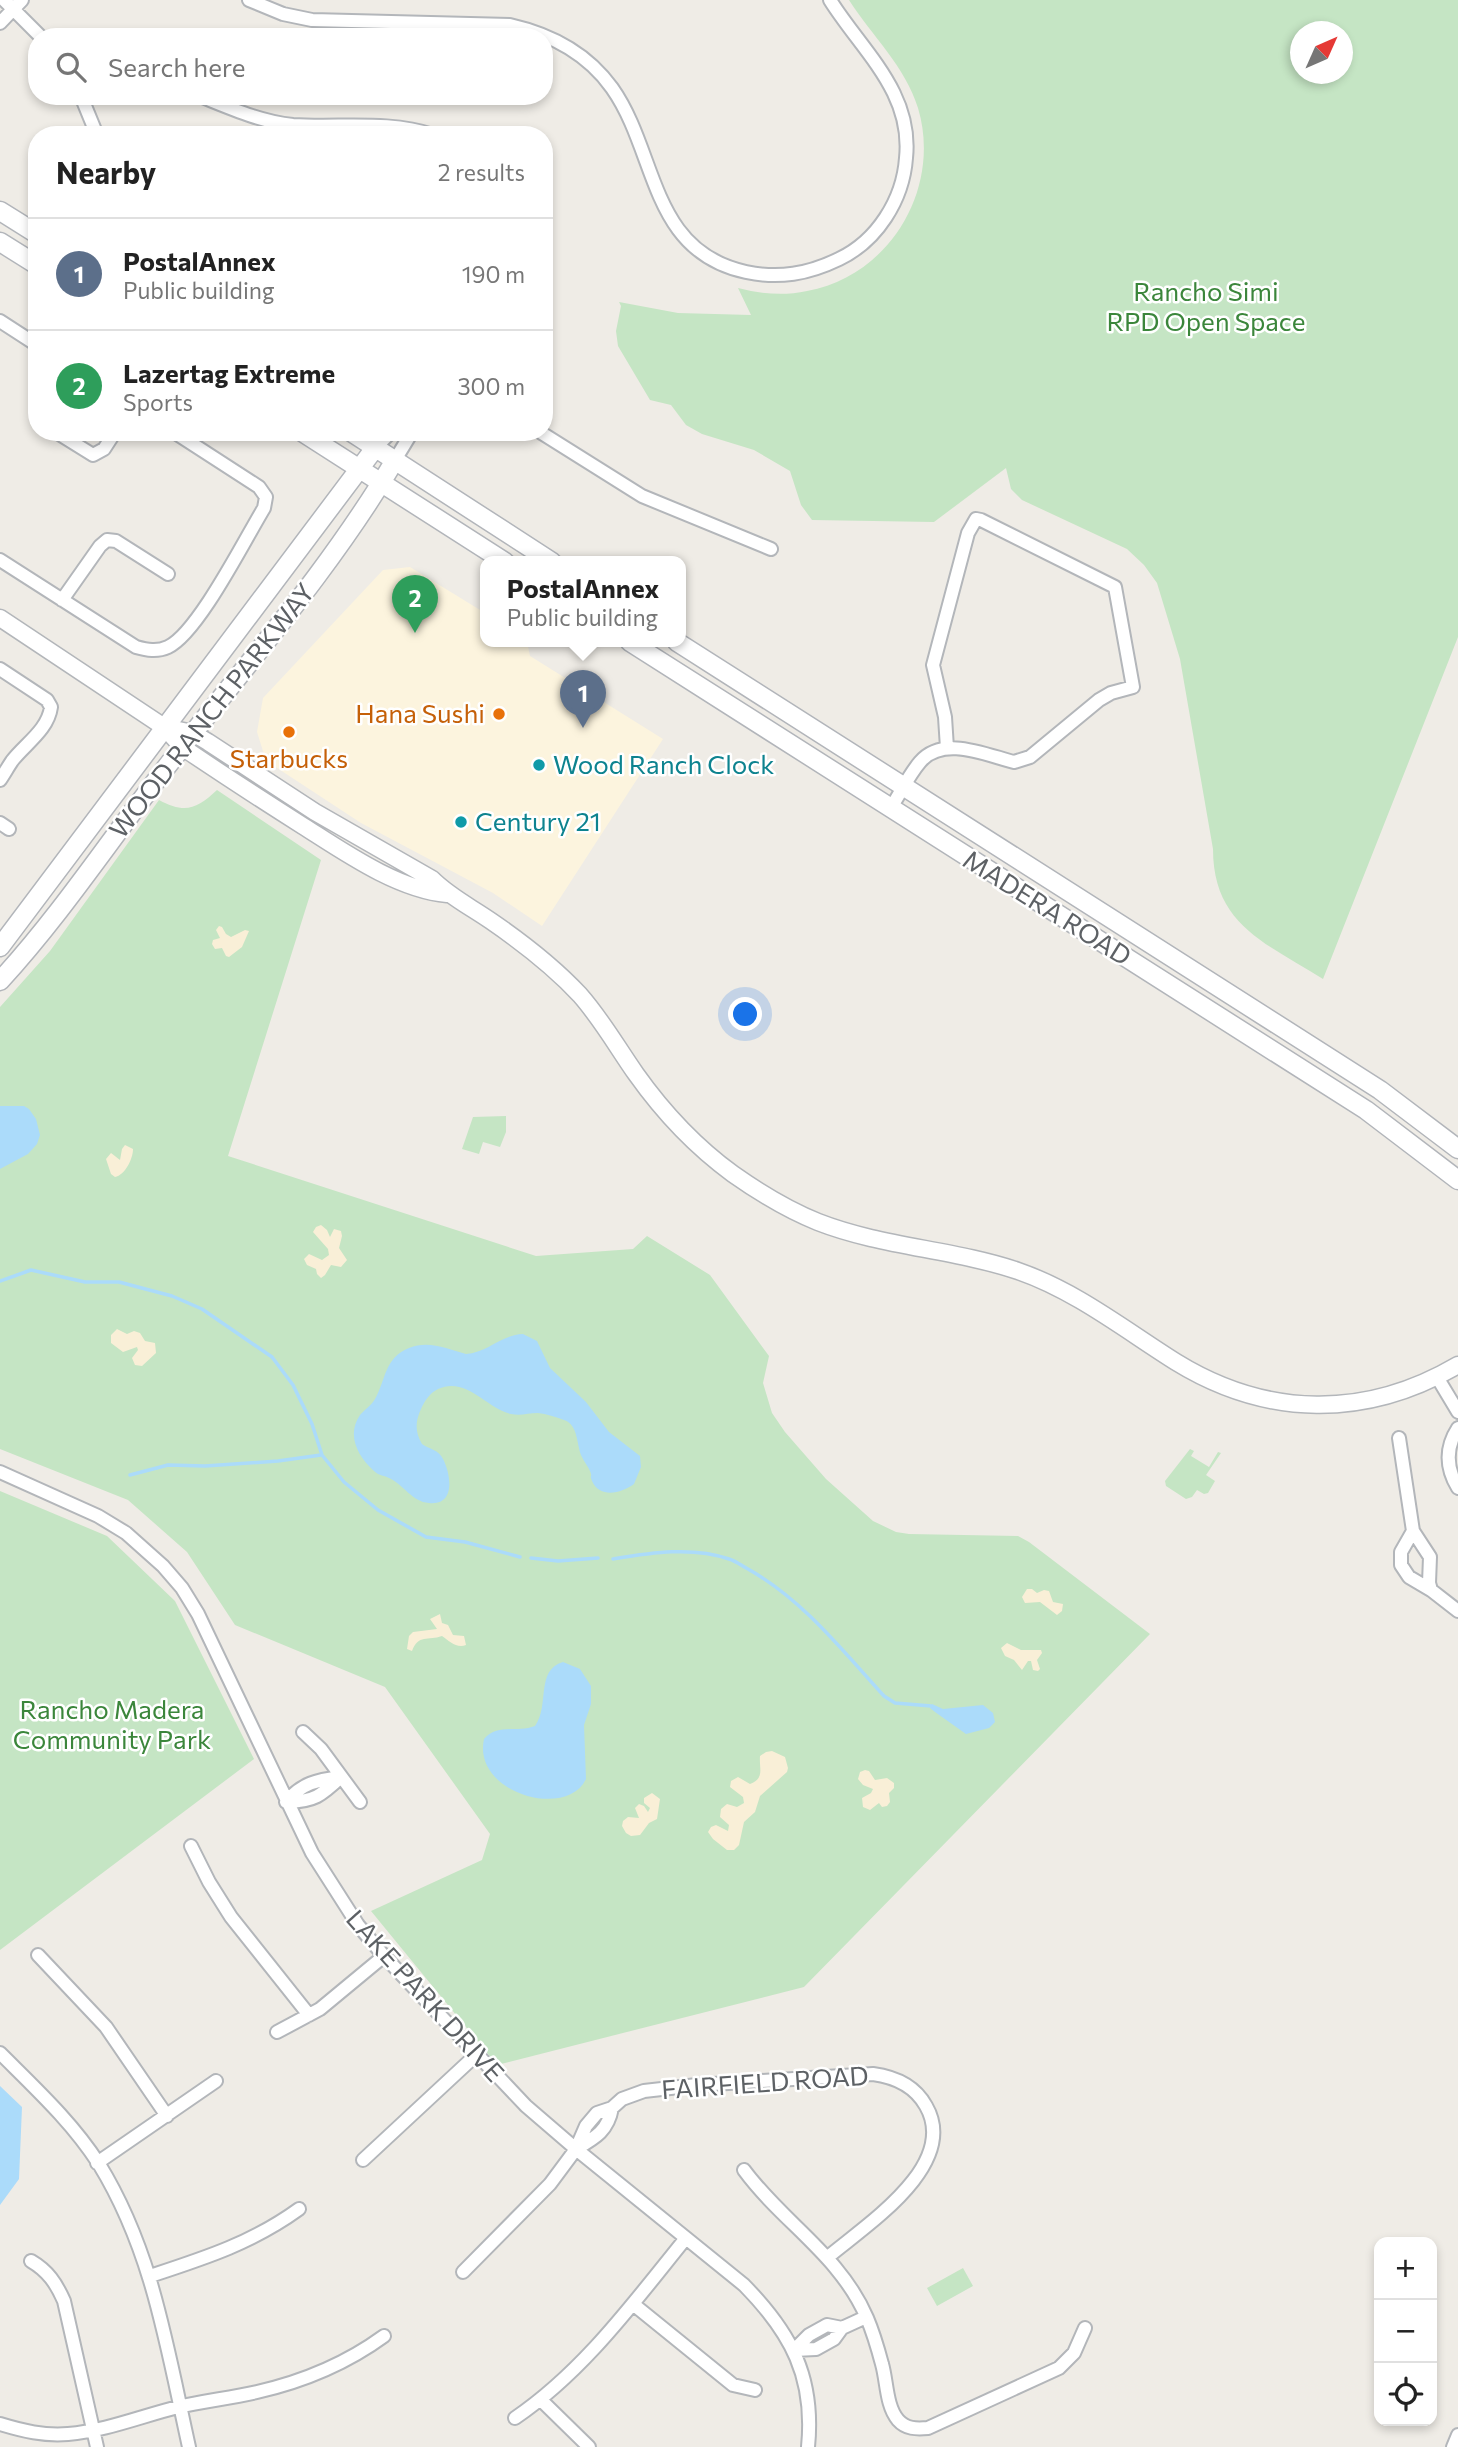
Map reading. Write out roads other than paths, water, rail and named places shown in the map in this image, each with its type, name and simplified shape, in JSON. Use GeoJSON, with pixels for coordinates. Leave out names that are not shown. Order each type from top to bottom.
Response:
{"type":"FeatureCollection","features":[{"type":"Feature","properties":{"kind":"main road"},"geometry":{"type":"LineString","coordinates":[[0,211],[28,228]]}},
{"type":"Feature","properties":{"kind":"main road"},"geometry":{"type":"LineString","coordinates":[[0,242],[28,259]]}},
{"type":"Feature","properties":{"kind":"main road"},"geometry":{"type":"LineString","coordinates":[[316,441],[496,556]]}},
{"type":"Feature","properties":{"kind":"main road"},"geometry":{"type":"LineString","coordinates":[[364,441],[543,556]]}},
{"type":"Feature","properties":{"kind":"main road","name":"WOOD RANCH PARKWAY"},"geometry":{"type":"LineString","coordinates":[[0,947],[375,448]]}},
{"type":"Feature","properties":{"kind":"main road","name":"WOOD RANCH PARKWAY"},"geometry":{"type":"LineString","coordinates":[[2,974],[40,935],[188,740],[282,623],[368,505],[395,460]]}},
{"type":"Feature","properties":{"kind":"main road","name":"MADERA ROAD"},"geometry":{"type":"LineString","coordinates":[[638,647],[1366,1110],[1458,1180]]}},
{"type":"Feature","properties":{"kind":"main road","name":"MADERA ROAD"},"geometry":{"type":"LineString","coordinates":[[685,647],[1380,1090],[1458,1149]]}},
{"type":"Feature","properties":{"kind":"street"},"geometry":{"type":"LineString","coordinates":[[249,0],[283,14],[312,20],[510,25],[523,28]]}},
{"type":"Feature","properties":{"kind":"street"},"geometry":{"type":"LineString","coordinates":[[553,39],[580,55],[611,87],[623,107],[662,203],[680,232],[705,255],[723,265],[760,275],[802,274],[849,254],[868,240],[892,208],[906,168],[906,129],[893,89],[830,0]]}},
{"type":"Feature","properties":{"kind":"street"},"geometry":{"type":"LineString","coordinates":[[0,23],[13,3],[34,28]]}},
{"type":"Feature","properties":{"kind":"street"},"geometry":{"type":"LineString","coordinates":[[85,105],[93,126]]}},
{"type":"Feature","properties":{"kind":"street"},"geometry":{"type":"LineString","coordinates":[[225,105],[270,121],[302,126]]}},
{"type":"Feature","properties":{"kind":"street"},"geometry":{"type":"LineString","coordinates":[[0,321],[28,339]]}},
{"type":"Feature","properties":{"kind":"street"},"geometry":{"type":"LineString","coordinates":[[553,440],[642,496],[771,549]]}},
{"type":"Feature","properties":{"kind":"street"},"geometry":{"type":"LineString","coordinates":[[71,441],[93,455],[104,449],[109,441]]}},
{"type":"Feature","properties":{"kind":"street"},"geometry":{"type":"LineString","coordinates":[[2,566],[136,647],[165,649],[176,642],[203,611],[264,508],[266,497],[259,487],[188,441]]}},
{"type":"Feature","properties":{"kind":"street","name":"WOOD RANCH PARKWAY"},"geometry":{"type":"LineString","coordinates":[[375,448],[382,441]]}},
{"type":"Feature","properties":{"kind":"street","name":"WOOD RANCH PARKWAY"},"geometry":{"type":"LineString","coordinates":[[395,460],[407,441]]}},
{"type":"Feature","properties":{"kind":"street"},"geometry":{"type":"LineString","coordinates":[[890,809],[927,755],[947,748],[1014,762],[1023,761],[1098,700],[1133,687],[1115,587],[976,519],[968,533],[933,665],[945,717],[947,748]]}},
{"type":"Feature","properties":{"kind":"street"},"geometry":{"type":"LineString","coordinates":[[62,600],[107,540],[116,541],[168,574]]}},
{"type":"Feature","properties":{"kind":"street"},"geometry":{"type":"LineString","coordinates":[[0,618],[164,727],[188,740],[345,853],[417,887],[447,894],[507,932],[542,959],[579,995],[604,1024],[655,1100],[678,1126],[732,1173],[789,1209],[855,1234],[971,1258],[1050,1284],[1082,1301],[1206,1379],[1233,1391],[1262,1399],[1327,1405],[1362,1402],[1390,1396],[1437,1377],[1458,1365]]}},
{"type":"Feature","properties":{"kind":"street"},"geometry":{"type":"LineString","coordinates":[[0,669],[47,700],[51,707],[50,715],[32,743],[14,759],[0,780]]}},
{"type":"Feature","properties":{"kind":"street"},"geometry":{"type":"LineString","coordinates":[[1437,1377],[1458,1412]]}},
{"type":"Feature","properties":{"kind":"street"},"geometry":{"type":"LineString","coordinates":[[1458,1428],[1448,1453],[1451,1475],[1458,1488]]}},
{"type":"Feature","properties":{"kind":"street"},"geometry":{"type":"LineString","coordinates":[[1399,1438],[1413,1531],[1430,1557],[1429,1583],[1432,1590]]}},
{"type":"Feature","properties":{"kind":"street","name":"LAKE PARK DRIVE"},"geometry":{"type":"LineString","coordinates":[[0,1472],[98,1516],[126,1533],[163,1566],[182,1588],[208,1633],[286,1802],[333,1889],[358,1925],[526,2106],[744,2285],[765,2306],[794,2350],[807,2393],[808,2447]]}},
{"type":"Feature","properties":{"kind":"street"},"geometry":{"type":"LineString","coordinates":[[1413,1531],[1401,1552],[1401,1565],[1409,1577],[1456,1607]]}},
{"type":"Feature","properties":{"kind":"street"},"geometry":{"type":"LineString","coordinates":[[303,1732],[321,1749],[360,1802]]}},
{"type":"Feature","properties":{"kind":"street"},"geometry":{"type":"LineString","coordinates":[[286,1802],[304,1802],[322,1795],[341,1777]]}},
{"type":"Feature","properties":{"kind":"street"},"geometry":{"type":"LineString","coordinates":[[191,1846],[231,1917],[309,2015]]}},
{"type":"Feature","properties":{"kind":"street"},"geometry":{"type":"LineString","coordinates":[[38,1955],[106,2027],[167,2116]]}},
{"type":"Feature","properties":{"kind":"street"},"geometry":{"type":"LineString","coordinates":[[277,2032],[320,2009],[384,1956]]}},
{"type":"Feature","properties":{"kind":"street"},"geometry":{"type":"LineString","coordinates":[[0,2053],[47,2100],[97,2163],[129,2220],[150,2276],[189,2447]]}},
{"type":"Feature","properties":{"kind":"street"},"geometry":{"type":"LineString","coordinates":[[363,2160],[476,2055]]}},
{"type":"Feature","properties":{"kind":"street","name":"FAIRFIELD ROAD"},"geometry":{"type":"LineString","coordinates":[[463,2272],[550,2184],[576,2149],[598,2136],[609,2122],[612,2108],[622,2099],[644,2091],[697,2085],[873,2074],[900,2081],[918,2095],[930,2114],[934,2134],[930,2156],[901,2195],[828,2257]]}},
{"type":"Feature","properties":{"kind":"street"},"geometry":{"type":"LineString","coordinates":[[97,2163],[216,2081]]}},
{"type":"Feature","properties":{"kind":"street"},"geometry":{"type":"LineString","coordinates":[[744,2170],[761,2193],[828,2257],[850,2287],[866,2317],[883,2364],[892,2409],[904,2426],[914,2429],[928,2428],[1059,2368],[1074,2353],[1085,2328]]}},
{"type":"Feature","properties":{"kind":"street"},"geometry":{"type":"LineString","coordinates":[[150,2276],[245,2243],[299,2209]]}},
{"type":"Feature","properties":{"kind":"street"},"geometry":{"type":"LineString","coordinates":[[515,2418],[541,2400],[596,2347],[685,2238]]}},
{"type":"Feature","properties":{"kind":"street"},"geometry":{"type":"LineString","coordinates":[[31,2261],[45,2269],[56,2283],[64,2301],[97,2447]]}},
{"type":"Feature","properties":{"kind":"street"},"geometry":{"type":"LineString","coordinates":[[633,2305],[733,2385],[755,2390]]}},
{"type":"Feature","properties":{"kind":"street"},"geometry":{"type":"LineString","coordinates":[[794,2350],[809,2335],[827,2325],[842,2328],[866,2317]]}},
{"type":"Feature","properties":{"kind":"street"},"geometry":{"type":"LineString","coordinates":[[0,2424],[47,2435],[93,2430],[180,2407],[258,2392],[294,2381],[364,2351],[384,2336]]}},
{"type":"Feature","properties":{"kind":"street"},"geometry":{"type":"LineString","coordinates":[[541,2400],[589,2447]]}},
{"type":"Feature","properties":{"kind":"street"},"geometry":{"type":"LineString","coordinates":[[1453,2447],[1458,2435]]}},
{"type":"Feature","properties":{"kind":"water"},"geometry":{"type":"Polygon","coordinates":[[[0,1106],[24,1106],[29,1109],[36,1119],[40,1135],[37,1144],[28,1154],[0,1169],[0,1106]]]}},
{"type":"Feature","properties":{"kind":"water"},"geometry":{"type":"Polygon","coordinates":[[[523,1334],[537,1341],[550,1368],[586,1402],[609,1432],[640,1456],[641,1467],[634,1484],[611,1493],[596,1487],[580,1452],[575,1431],[564,1420],[538,1413],[511,1414],[467,1390],[448,1386],[438,1389],[428,1397],[417,1423],[422,1444],[439,1454],[446,1465],[449,1488],[444,1500],[429,1503],[418,1500],[394,1481],[376,1473],[363,1459],[354,1438],[356,1423],[372,1404],[390,1364],[401,1352],[424,1345],[466,1354],[474,1353],[508,1337],[523,1334]]]}},
{"type":"Feature","properties":{"kind":"water"},"geometry":{"type":"Polygon","coordinates":[[[563,1662],[580,1669],[591,1686],[591,1704],[584,1725],[586,1779],[576,1791],[560,1798],[542,1799],[523,1795],[492,1774],[484,1758],[484,1739],[495,1731],[535,1726],[542,1709],[549,1673],[554,1666],[563,1662]]]}},
{"type":"Feature","properties":{"kind":"water"},"geometry":{"type":"Polygon","coordinates":[[[932,1704],[943,1709],[983,1705],[993,1713],[995,1722],[989,1728],[966,1734],[930,1708],[932,1704]]]}},
{"type":"Feature","properties":{"kind":"water"},"geometry":{"type":"Polygon","coordinates":[[[0,2086],[22,2107],[19,2179],[0,2205],[0,2086]]]}},
{"type":"Feature","properties":{"kind":"waterway"},"geometry":{"type":"LineString","coordinates":[[0,1281],[31,1270],[85,1282],[119,1282],[172,1296],[202,1309],[272,1357],[293,1385],[312,1424],[322,1455],[344,1482],[378,1510],[426,1537],[465,1542],[520,1557]]}},
{"type":"Feature","properties":{"kind":"waterway"},"geometry":{"type":"LineString","coordinates":[[130,1475],[168,1465],[205,1466],[321,1455]]}},
{"type":"Feature","properties":{"kind":"waterway"},"geometry":{"type":"LineString","coordinates":[[613,1559],[686,1552],[715,1555],[734,1561],[787,1595],[837,1644],[884,1696],[895,1703],[931,1706]]}},
{"type":"Feature","properties":{"kind":"waterway"},"geometry":{"type":"LineString","coordinates":[[531,1558],[558,1561],[598,1558]]}},
{"type":"Feature","properties":{"kind":"place","name":"Lazertag Extreme"},"geometry":{"type":"Point","coordinates":[415,633]}},
{"type":"Feature","properties":{"kind":"place","name":"Hana Sushi"},"geometry":{"type":"Point","coordinates":[499,714]}},
{"type":"Feature","properties":{"kind":"place","name":"PostalAnnex"},"geometry":{"type":"Point","coordinates":[583,728]}},
{"type":"Feature","properties":{"kind":"place","name":"Starbucks"},"geometry":{"type":"Point","coordinates":[289,732]}},
{"type":"Feature","properties":{"kind":"place","name":"Wood Ranch Clock"},"geometry":{"type":"Point","coordinates":[539,765]}},
{"type":"Feature","properties":{"kind":"place","name":"Century 21"},"geometry":{"type":"Point","coordinates":[461,822]}},
{"type":"Feature","properties":{"kind":"park label","name":"Rancho Simi RPD Open Space"},"geometry":{"type":"Point","coordinates":[1206,307]}},
{"type":"Feature","properties":{"kind":"park label","name":"Rancho Madera Community Park"},"geometry":{"type":"Point","coordinates":[112,1725]}}]}
